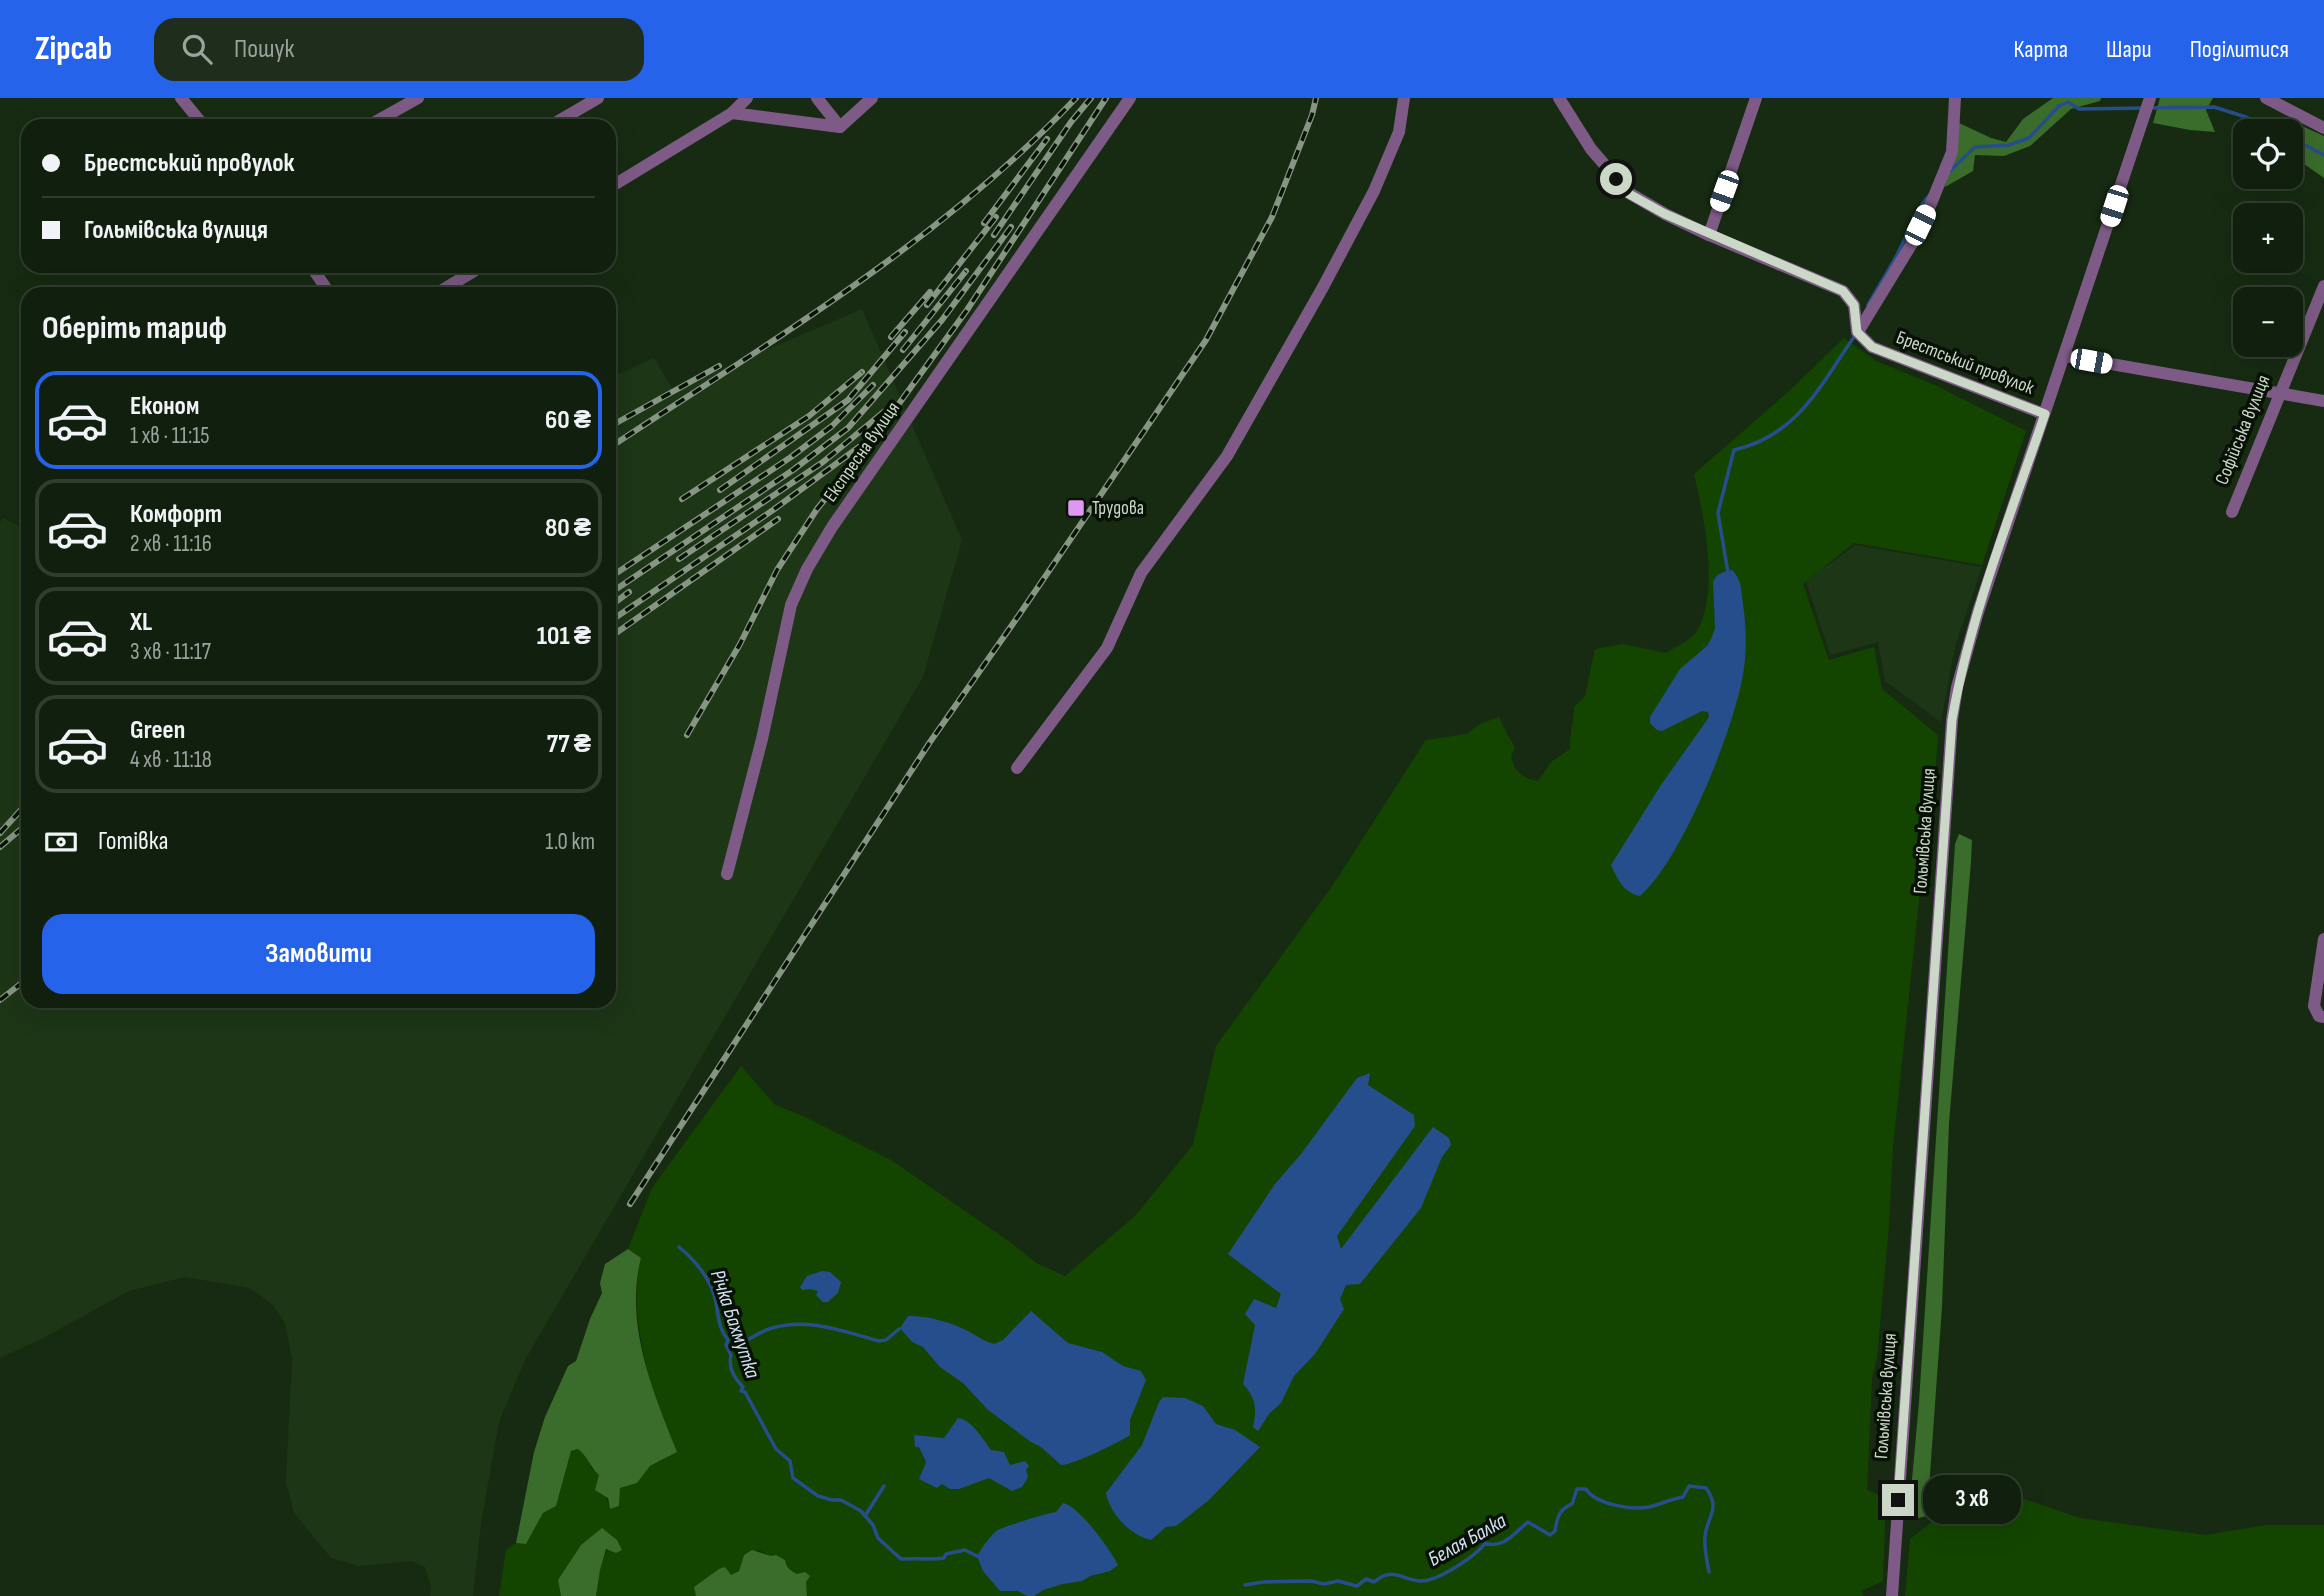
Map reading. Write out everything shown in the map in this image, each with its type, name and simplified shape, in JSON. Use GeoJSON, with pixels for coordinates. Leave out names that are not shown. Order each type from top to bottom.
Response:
{"type":"FeatureCollection","features":[{"type":"Feature","properties":{"kind":"street"},"geometry":{"type":"LineString","coordinates":[[181,98],[198,119]]}},
{"type":"Feature","properties":{"kind":"street"},"geometry":{"type":"LineString","coordinates":[[380,119],[418,98]]}},
{"type":"Feature","properties":{"kind":"street"},"geometry":{"type":"LineString","coordinates":[[562,119],[598,98]]}},
{"type":"Feature","properties":{"kind":"street"},"geometry":{"type":"LineString","coordinates":[[616,184],[732,113],[747,98]]}},
{"type":"Feature","properties":{"kind":"street"},"geometry":{"type":"LineString","coordinates":[[817,98],[841,127]]}},
{"type":"Feature","properties":{"kind":"street"},"geometry":{"type":"LineString","coordinates":[[841,127],[872,98]]}},
{"type":"Feature","properties":{"kind":"street","name":"Експресна вулиця"},"geometry":{"type":"LineString","coordinates":[[727,874],[762,739],[785,628],[807,569],[832,527],[1130,98]]}},
{"type":"Feature","properties":{"kind":"street"},"geometry":{"type":"LineString","coordinates":[[1017,768],[1107,649],[1141,573],[1234,444],[1374,191],[1399,132],[1404,98]]}},
{"type":"Feature","properties":{"kind":"street"},"geometry":{"type":"LineString","coordinates":[[1559,98],[1591,149],[1629,194],[1709,235],[1843,291],[1854,305],[1857,332]]}},
{"type":"Feature","properties":{"kind":"street"},"geometry":{"type":"LineString","coordinates":[[1709,235],[1756,98]]}},
{"type":"Feature","properties":{"kind":"street"},"geometry":{"type":"LineString","coordinates":[[1857,332],[1911,245],[1930,206],[1952,152],[1955,98]]}},
{"type":"Feature","properties":{"kind":"street","name":"Гольмівська вулиця"},"geometry":{"type":"LineString","coordinates":[[1892,1596],[1952,720],[1957,687],[1978,612],[2150,98]]}},
{"type":"Feature","properties":{"kind":"street"},"geometry":{"type":"LineString","coordinates":[[2271,99],[2324,128]]}},
{"type":"Feature","properties":{"kind":"street"},"geometry":{"type":"LineString","coordinates":[[732,113],[841,127]]}},
{"type":"Feature","properties":{"kind":"street"},"geometry":{"type":"LineString","coordinates":[[448,287],[470,273]]}},
{"type":"Feature","properties":{"kind":"street","name":"Софійська вулиця"},"geometry":{"type":"LineString","coordinates":[[2232,512],[2278,393],[2324,286]]}},
{"type":"Feature","properties":{"kind":"street","name":"Брестський провулок"},"geometry":{"type":"LineString","coordinates":[[1857,332],[1872,347],[2045,414]]}},
{"type":"Feature","properties":{"kind":"street"},"geometry":{"type":"LineString","coordinates":[[2065,356],[2324,401]]}},
{"type":"Feature","properties":{"kind":"street"},"geometry":{"type":"LineString","coordinates":[[2324,939],[2314,1006],[2319,1017],[2324,1017]]}},
{"type":"Feature","properties":{"kind":"shaded area"},"geometry":{"type":"Polygon","coordinates":[[[862,309],[962,540],[923,677],[525,1360],[499,1422],[481,1523],[473,1596],[430,1596],[431,1586],[425,1567],[412,1561],[358,1566],[331,1558],[294,1513],[286,1482],[292,1359],[285,1323],[273,1305],[250,1288],[185,1277],[129,1291],[0,1358],[0,522],[4,518],[21,527],[21,1008],[616,1008],[616,375],[654,358],[673,390],[862,309]]]}},
{"type":"Feature","properties":{"kind":"shaded area"},"geometry":{"type":"Polygon","coordinates":[[[1855,545],[1982,567],[1955,646],[1941,722],[1885,681],[1878,642],[1830,655],[1806,581],[1855,545]]]}},
{"type":"Feature","properties":{"kind":"green space"},"geometry":{"type":"Polygon","coordinates":[[[2053,98],[2101,98],[2100,101],[2071,109],[2030,146],[2004,156],[1975,155],[1973,171],[1945,187],[1959,123],[2006,142],[2023,119],[2053,98]]]}},
{"type":"Feature","properties":{"kind":"green space"},"geometry":{"type":"Polygon","coordinates":[[[2160,98],[2213,98],[2206,110],[2215,132],[2153,123],[2160,98]]]}},
{"type":"Feature","properties":{"kind":"green space"},"geometry":{"type":"Polygon","coordinates":[[[2303,127],[2324,136],[2324,178],[2303,163],[2303,127]]]}},
{"type":"Feature","properties":{"kind":"green space"},"geometry":{"type":"Polygon","coordinates":[[[1844,338],[1876,361],[1937,386],[2026,431],[1982,565],[1854,543],[1803,584],[1829,660],[1874,647],[1882,689],[1938,735],[1930,850],[1919,853],[1919,900],[1893,1147],[1877,1358],[1872,1378],[1867,1490],[1886,1498],[1883,1581],[1861,1591],[1864,1596],[807,1596],[806,1582],[759,1550],[744,1555],[739,1570],[731,1575],[719,1569],[709,1577],[696,1596],[596,1596],[603,1559],[617,1540],[566,1568],[558,1580],[561,1596],[499,1596],[506,1550],[516,1543],[526,1544],[543,1513],[556,1506],[571,1451],[578,1449],[588,1456],[591,1468],[600,1475],[610,1509],[619,1506],[620,1488],[637,1483],[650,1466],[665,1459],[638,1323],[637,1291],[641,1258],[628,1249],[652,1188],[741,1066],[775,1105],[891,1160],[1013,1244],[1036,1263],[1065,1276],[1135,1216],[1193,1145],[1216,1046],[1333,885],[1426,740],[1467,734],[1480,724],[1499,717],[1515,747],[1511,757],[1515,766],[1520,774],[1538,781],[1551,762],[1570,749],[1574,707],[1585,696],[1595,649],[1623,644],[1666,653],[1695,634],[1704,614],[1709,574],[1702,511],[1694,474],[1788,392],[1844,338]]]}},
{"type":"Feature","properties":{"kind":"green space"},"geometry":{"type":"Polygon","coordinates":[[[1959,834],[1972,840],[1949,1123],[1942,1307],[1927,1516],[1914,1519],[1909,1513],[1919,1402],[1955,844],[1959,834]]]}},
{"type":"Feature","properties":{"kind":"green space"},"geometry":{"type":"Polygon","coordinates":[[[628,1249],[641,1258],[636,1308],[639,1333],[651,1382],[677,1452],[650,1466],[637,1483],[620,1488],[619,1506],[610,1509],[608,1498],[595,1490],[599,1475],[578,1449],[571,1451],[556,1506],[543,1513],[526,1544],[516,1543],[534,1452],[545,1417],[568,1366],[576,1361],[602,1293],[600,1283],[605,1264],[628,1249]]]}},
{"type":"Feature","properties":{"kind":"green space"},"geometry":{"type":"Polygon","coordinates":[[[1975,1496],[2019,1497],[2080,1518],[2206,1535],[2266,1525],[2324,1525],[2324,1596],[1905,1596],[1910,1539],[1942,1514],[1975,1496]]]}},
{"type":"Feature","properties":{"kind":"green space"},"geometry":{"type":"Polygon","coordinates":[[[602,1528],[617,1540],[622,1550],[616,1553],[606,1549],[596,1596],[561,1596],[558,1580],[581,1545],[602,1528]]]}},
{"type":"Feature","properties":{"kind":"green space"},"geometry":{"type":"Polygon","coordinates":[[[752,1550],[776,1555],[785,1560],[793,1572],[805,1572],[810,1576],[806,1582],[807,1596],[696,1596],[694,1587],[719,1569],[725,1567],[731,1575],[739,1571],[744,1555],[752,1550]]]}},
{"type":"Feature","properties":{"kind":"water"},"geometry":{"type":"Polygon","coordinates":[[[1732,570],[1740,586],[1746,644],[1739,692],[1731,722],[1690,823],[1656,878],[1640,896],[1625,888],[1611,865],[1661,785],[1709,717],[1708,712],[1702,711],[1662,731],[1650,723],[1650,717],[1680,669],[1707,646],[1715,628],[1713,582],[1718,575],[1732,570]]]}},
{"type":"Feature","properties":{"kind":"water"},"geometry":{"type":"Polygon","coordinates":[[[1370,1073],[1368,1085],[1414,1115],[1415,1126],[1337,1236],[1341,1249],[1433,1127],[1449,1138],[1451,1145],[1442,1157],[1421,1208],[1360,1284],[1346,1285],[1340,1299],[1344,1309],[1315,1354],[1294,1376],[1281,1403],[1269,1414],[1258,1431],[1253,1427],[1253,1399],[1243,1384],[1255,1325],[1245,1314],[1254,1299],[1276,1308],[1281,1294],[1228,1254],[1275,1184],[1301,1154],[1357,1078],[1370,1073]]]}},
{"type":"Feature","properties":{"kind":"water"},"geometry":{"type":"Polygon","coordinates":[[[822,1271],[830,1272],[841,1282],[838,1293],[828,1302],[823,1302],[816,1295],[818,1291],[802,1290],[800,1287],[807,1276],[822,1271]]]}},
{"type":"Feature","properties":{"kind":"water"},"geometry":{"type":"Polygon","coordinates":[[[1031,1311],[1068,1343],[1102,1352],[1123,1366],[1141,1371],[1146,1380],[1130,1420],[1130,1435],[1085,1458],[1061,1465],[1041,1447],[987,1409],[963,1383],[940,1367],[923,1347],[912,1342],[900,1328],[908,1316],[931,1318],[947,1322],[994,1344],[1003,1340],[1031,1311]]]}},
{"type":"Feature","properties":{"kind":"water"},"geometry":{"type":"Polygon","coordinates":[[[1163,1397],[1185,1398],[1203,1406],[1216,1424],[1235,1430],[1260,1447],[1209,1500],[1176,1526],[1166,1527],[1151,1540],[1136,1534],[1123,1523],[1112,1509],[1106,1493],[1142,1445],[1163,1397]]]}},
{"type":"Feature","properties":{"kind":"water"},"geometry":{"type":"Polygon","coordinates":[[[958,1418],[972,1426],[991,1450],[1004,1452],[1010,1465],[1025,1461],[1029,1466],[1026,1470],[1028,1477],[1022,1487],[1012,1491],[989,1478],[959,1489],[950,1489],[942,1484],[937,1488],[919,1479],[926,1462],[919,1447],[915,1447],[914,1435],[944,1438],[958,1418]]]}},
{"type":"Feature","properties":{"kind":"water"},"geometry":{"type":"Polygon","coordinates":[[[1063,1503],[1077,1511],[1085,1520],[1109,1549],[1118,1565],[1110,1571],[1043,1590],[1034,1596],[1018,1591],[1000,1591],[983,1571],[977,1556],[986,1542],[998,1530],[1056,1512],[1063,1503]]]}},
{"type":"Feature","properties":{"kind":"waterway"},"geometry":{"type":"LineString","coordinates":[[1950,171],[1975,147],[2009,145],[2029,138],[2059,106],[2068,102],[2079,109],[2214,107],[2251,119]]}},
{"type":"Feature","properties":{"kind":"waterway"},"geometry":{"type":"LineString","coordinates":[[2303,144],[2324,155]]}},
{"type":"Feature","properties":{"kind":"waterway"},"geometry":{"type":"LineString","coordinates":[[1868,305],[1922,204],[1929,196]]}},
{"type":"Feature","properties":{"kind":"waterway"},"geometry":{"type":"LineString","coordinates":[[1728,573],[1718,513],[1734,450],[1756,443],[1792,420],[1819,389],[1856,334]]}},
{"type":"Feature","properties":{"kind":"waterway","name":"Річка Бахмутка"},"geometry":{"type":"LineString","coordinates":[[679,1247],[696,1263],[709,1283],[720,1325],[728,1340],[726,1345],[731,1355],[732,1372],[743,1387],[741,1391],[745,1392],[776,1449],[790,1461],[793,1478],[818,1496],[841,1500],[861,1511],[873,1525],[878,1538],[901,1559],[944,1558],[946,1554],[965,1550],[977,1556]]}},
{"type":"Feature","properties":{"kind":"waterway"},"geometry":{"type":"LineString","coordinates":[[729,1349],[766,1330],[786,1325],[826,1327],[879,1341],[886,1340],[899,1329]]}},
{"type":"Feature","properties":{"kind":"waterway"},"geometry":{"type":"LineString","coordinates":[[865,1516],[884,1486]]}},
{"type":"Feature","properties":{"kind":"waterway","name":"Белая Балка"},"geometry":{"type":"LineString","coordinates":[[1245,1585],[1311,1581],[1324,1584],[1338,1581],[1357,1586],[1366,1579],[1374,1582],[1392,1574],[1413,1580],[1427,1580],[1456,1567],[1485,1543],[1491,1545],[1503,1542],[1528,1522],[1550,1535],[1555,1531],[1561,1511],[1572,1504],[1577,1489],[1586,1489],[1606,1503],[1642,1508],[1683,1497],[1689,1486],[1706,1488],[1713,1502],[1705,1537],[1709,1572]]}},
{"type":"Feature","properties":{"kind":"railway"},"geometry":{"type":"LineString","coordinates":[[616,443],[793,328],[912,243],[969,198],[1076,98]]}},
{"type":"Feature","properties":{"kind":"railway"},"geometry":{"type":"LineString","coordinates":[[994,235],[1071,122],[1091,98]]}},
{"type":"Feature","properties":{"kind":"railway"},"geometry":{"type":"LineString","coordinates":[[687,735],[740,644],[777,570],[817,509],[866,449],[967,310],[1106,98]]}},
{"type":"Feature","properties":{"kind":"railway"},"geometry":{"type":"LineString","coordinates":[[630,1204],[930,742],[1206,340],[1272,217],[1312,115],[1316,98]]}},
{"type":"Feature","properties":{"kind":"railway"},"geometry":{"type":"LineString","coordinates":[[984,223],[1047,139]]}},
{"type":"Feature","properties":{"kind":"railway"},"geometry":{"type":"LineString","coordinates":[[927,305],[996,217]]}},
{"type":"Feature","properties":{"kind":"railway"},"geometry":{"type":"LineString","coordinates":[[616,589],[793,470],[848,428],[942,320],[1011,227]]}},
{"type":"Feature","properties":{"kind":"railway"},"geometry":{"type":"LineString","coordinates":[[903,350],[966,271]]}},
{"type":"Feature","properties":{"kind":"railway"},"geometry":{"type":"LineString","coordinates":[[891,337],[930,292]]}},
{"type":"Feature","properties":{"kind":"railway"},"geometry":{"type":"LineString","coordinates":[[720,490],[848,400],[905,332]]}},
{"type":"Feature","properties":{"kind":"railway"},"geometry":{"type":"LineString","coordinates":[[616,423],[719,366]]}},
{"type":"Feature","properties":{"kind":"railway"},"geometry":{"type":"LineString","coordinates":[[682,499],[809,416],[862,372]]}},
{"type":"Feature","properties":{"kind":"railway"},"geometry":{"type":"LineString","coordinates":[[616,573],[791,457],[832,426],[873,385]]}},
{"type":"Feature","properties":{"kind":"railway"},"geometry":{"type":"LineString","coordinates":[[679,559],[823,462],[886,410]]}},
{"type":"Feature","properties":{"kind":"railway"},"geometry":{"type":"LineString","coordinates":[[616,617],[773,510],[859,447]]}},
{"type":"Feature","properties":{"kind":"railway"},"geometry":{"type":"LineString","coordinates":[[616,633],[778,519]]}},
{"type":"Feature","properties":{"kind":"railway"},"geometry":{"type":"LineString","coordinates":[[616,602],[629,592]]}},
{"type":"Feature","properties":{"kind":"railway"},"geometry":{"type":"LineString","coordinates":[[0,833],[21,810]]}},
{"type":"Feature","properties":{"kind":"railway"},"geometry":{"type":"LineString","coordinates":[[0,847],[21,829]]}},
{"type":"Feature","properties":{"kind":"railway"},"geometry":{"type":"LineString","coordinates":[[0,1000],[21,984]]}},
{"type":"Feature","properties":{"kind":"place","name":"Трудова"},"geometry":{"type":"Point","coordinates":[1076,508]}},
{"type":"Feature","properties":{"kind":"route"},"geometry":{"type":"LineString","coordinates":[[1616,179],[1629,194],[1665,214],[1843,291],[1854,305],[1857,332],[1872,347],[2045,414],[1978,612],[1957,687],[1952,720],[1898,1500]]}}]}
